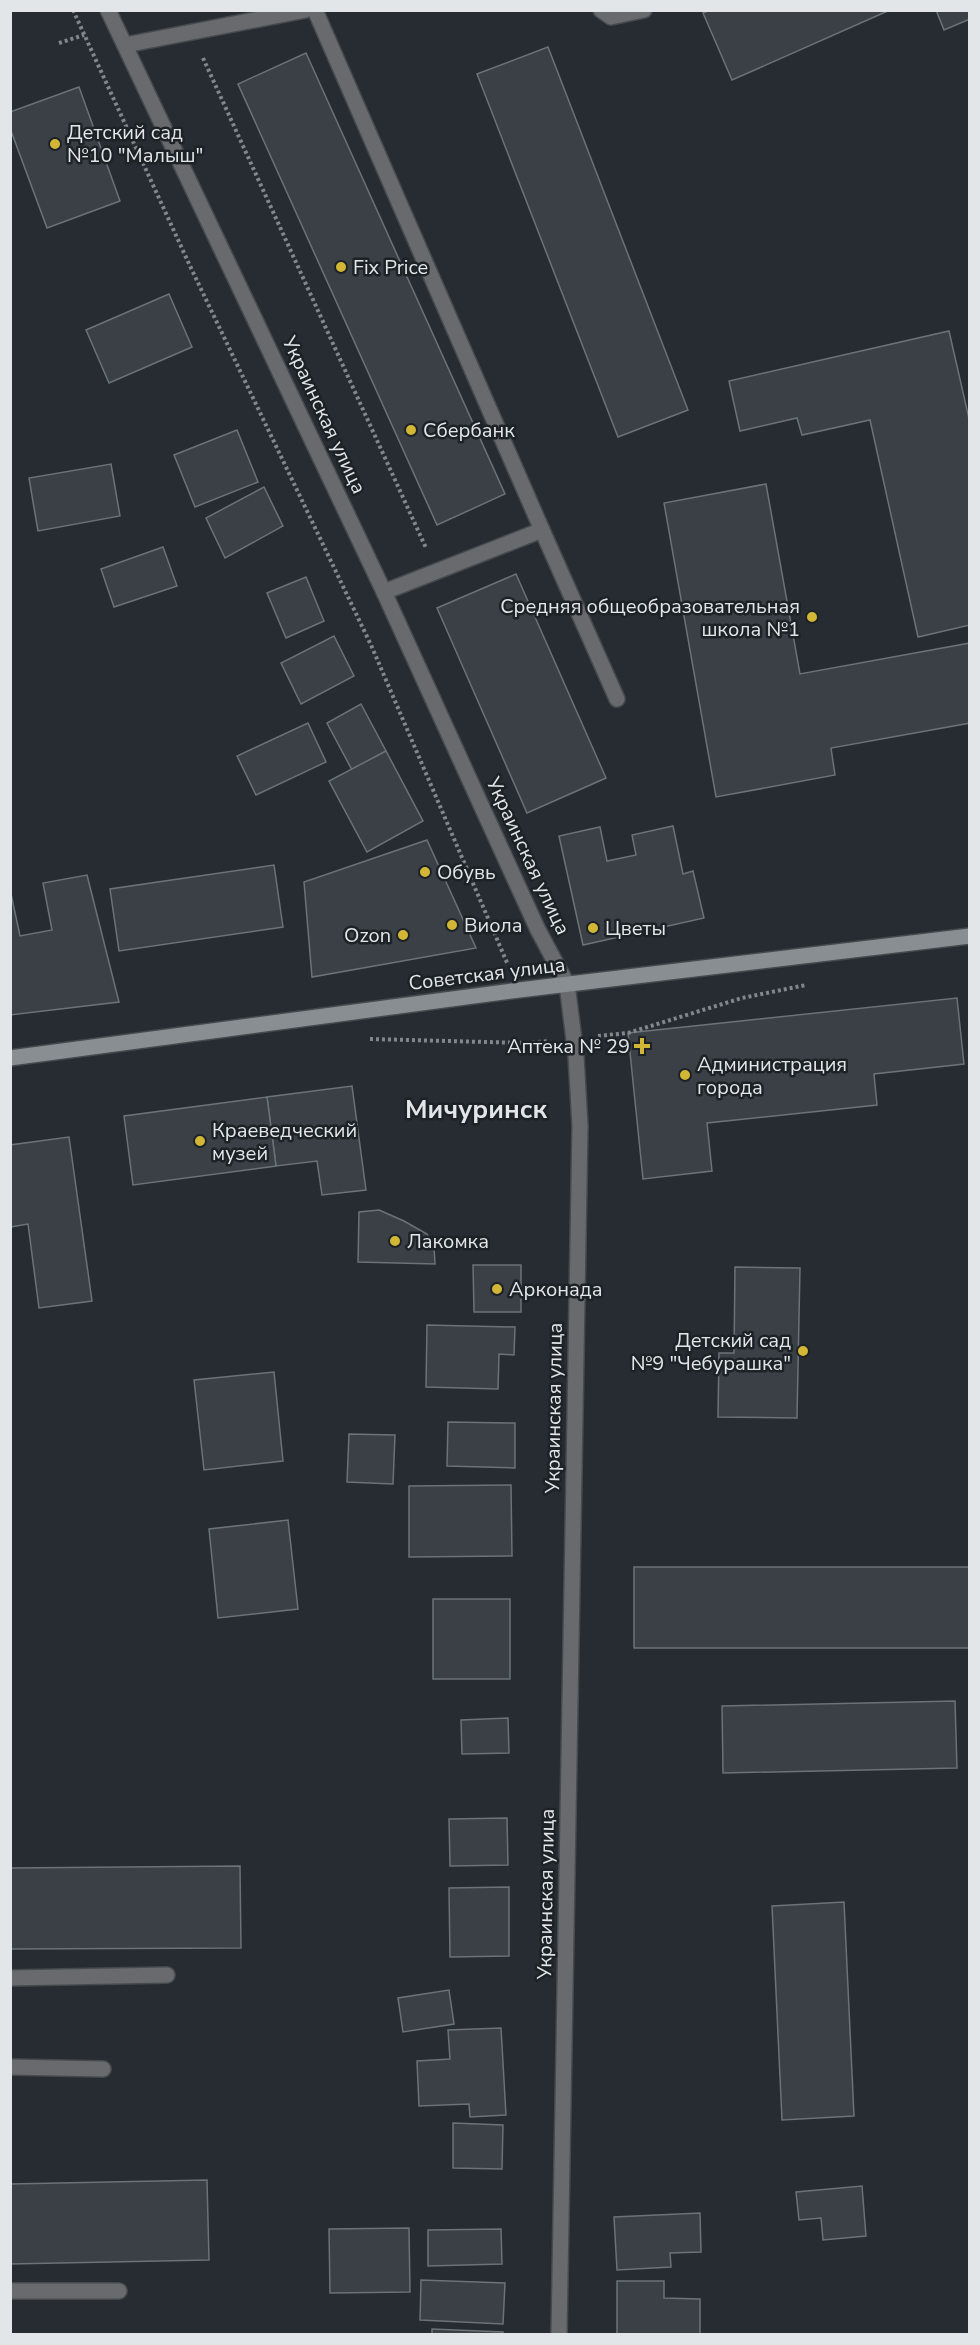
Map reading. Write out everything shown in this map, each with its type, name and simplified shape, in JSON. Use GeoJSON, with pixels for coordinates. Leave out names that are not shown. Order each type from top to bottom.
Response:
{"type":"FeatureCollection","features":[{"type":"Feature","properties":{"kind":"main road","name":"Советская улица"},"geometry":{"type":"LineString","coordinates":[[10,1058],[567,984],[969,936]]}},
{"type":"Feature","properties":{"kind":"street","name":"Украинская улица"},"geometry":{"type":"LineString","coordinates":[[108,10],[384,592],[538,930],[567,984],[576,1056],[580,1126],[559,2334]]}},
{"type":"Feature","properties":{"kind":"street"},"geometry":{"type":"LineString","coordinates":[[125,45],[306,10]]}},
{"type":"Feature","properties":{"kind":"street"},"geometry":{"type":"LineString","coordinates":[[315,10],[616,699]]}},
{"type":"Feature","properties":{"kind":"street"},"geometry":{"type":"LineString","coordinates":[[601,10],[611,17],[644,10]]}},
{"type":"Feature","properties":{"kind":"street"},"geometry":{"type":"LineString","coordinates":[[384,592],[542,530]]}},
{"type":"Feature","properties":{"kind":"street"},"geometry":{"type":"LineString","coordinates":[[10,1978],[167,1975]]}},
{"type":"Feature","properties":{"kind":"street"},"geometry":{"type":"LineString","coordinates":[[10,2067],[103,2069]]}},
{"type":"Feature","properties":{"kind":"street"},"geometry":{"type":"LineString","coordinates":[[10,2290],[119,2291]]}},
{"type":"Feature","properties":{"kind":"path"},"geometry":{"type":"LineString","coordinates":[[73,10],[190,266],[371,645],[509,966]]}},
{"type":"Feature","properties":{"kind":"path"},"geometry":{"type":"LineString","coordinates":[[191,33],[437,572]]}},
{"type":"Feature","properties":{"kind":"path"},"geometry":{"type":"LineString","coordinates":[[60,43],[84,35]]}},
{"type":"Feature","properties":{"kind":"path"},"geometry":{"type":"LineString","coordinates":[[594,1036],[628,1033],[742,998],[813,984]]}},
{"type":"Feature","properties":{"kind":"path"},"geometry":{"type":"LineString","coordinates":[[363,1039],[525,1043],[559,1040]]}},
{"type":"Feature","properties":{"kind":"building"},"geometry":{"type":"Polygon","coordinates":[[[710,10],[890,10],[732,80],[703,13],[710,10]]]}},
{"type":"Feature","properties":{"kind":"building"},"geometry":{"type":"Polygon","coordinates":[[[936,10],[970,10],[970,19],[944,30],[936,10]]]}},
{"type":"Feature","properties":{"kind":"building"},"geometry":{"type":"Polygon","coordinates":[[[548,47],[688,410],[618,437],[477,74],[548,47]]]}},
{"type":"Feature","properties":{"kind":"building"},"geometry":{"type":"Polygon","coordinates":[[[306,53],[505,494],[437,525],[238,84],[306,53]]]}},
{"type":"Feature","properties":{"kind":"building"},"geometry":{"type":"Polygon","coordinates":[[[79,87],[120,201],[47,228],[10,128],[10,112],[79,87]]]}},
{"type":"Feature","properties":{"kind":"building"},"geometry":{"type":"Polygon","coordinates":[[[169,294],[192,347],[109,383],[86,330],[169,294]]]}},
{"type":"Feature","properties":{"kind":"building"},"geometry":{"type":"Polygon","coordinates":[[[949,331],[970,423],[970,625],[918,637],[870,420],[802,435],[797,418],[740,431],[729,381],[949,331]]]}},
{"type":"Feature","properties":{"kind":"building"},"geometry":{"type":"Polygon","coordinates":[[[237,430],[258,482],[195,507],[174,455],[237,430]]]}},
{"type":"Feature","properties":{"kind":"building"},"geometry":{"type":"Polygon","coordinates":[[[111,464],[120,516],[38,531],[29,478],[111,464]]]}},
{"type":"Feature","properties":{"kind":"building"},"geometry":{"type":"Polygon","coordinates":[[[766,484],[800,674],[970,643],[970,723],[831,748],[835,775],[716,797],[664,503],[766,484]]]}},
{"type":"Feature","properties":{"kind":"building"},"geometry":{"type":"Polygon","coordinates":[[[264,487],[283,526],[225,558],[206,518],[264,487]]]}},
{"type":"Feature","properties":{"kind":"building"},"geometry":{"type":"Polygon","coordinates":[[[163,547],[177,586],[114,607],[101,569],[163,547]]]}},
{"type":"Feature","properties":{"kind":"building"},"geometry":{"type":"Polygon","coordinates":[[[516,574],[606,778],[527,813],[437,608],[516,574]]]}},
{"type":"Feature","properties":{"kind":"building"},"geometry":{"type":"Polygon","coordinates":[[[306,577],[324,621],[286,638],[267,593],[306,577]]]}},
{"type":"Feature","properties":{"kind":"building"},"geometry":{"type":"Polygon","coordinates":[[[334,636],[354,676],[301,704],[281,663],[334,636]]]}},
{"type":"Feature","properties":{"kind":"building"},"geometry":{"type":"Polygon","coordinates":[[[361,704],[386,751],[352,770],[327,723],[361,704]]]}},
{"type":"Feature","properties":{"kind":"building"},"geometry":{"type":"Polygon","coordinates":[[[308,723],[326,762],[256,795],[237,756],[308,723]]]}},
{"type":"Feature","properties":{"kind":"building"},"geometry":{"type":"Polygon","coordinates":[[[386,751],[423,821],[367,852],[329,781],[386,751]]]}},
{"type":"Feature","properties":{"kind":"building"},"geometry":{"type":"Polygon","coordinates":[[[673,826],[683,874],[693,871],[704,918],[583,945],[559,836],[600,827],[607,861],[636,855],[632,835],[673,826]]]}},
{"type":"Feature","properties":{"kind":"building"},"geometry":{"type":"Polygon","coordinates":[[[427,840],[476,948],[312,977],[304,882],[427,840]]]}},
{"type":"Feature","properties":{"kind":"building"},"geometry":{"type":"Polygon","coordinates":[[[274,865],[283,927],[119,951],[110,889],[274,865]]]}},
{"type":"Feature","properties":{"kind":"building"},"geometry":{"type":"Polygon","coordinates":[[[87,875],[119,1002],[10,1015],[10,889],[20,936],[52,930],[43,883],[87,875]]]}},
{"type":"Feature","properties":{"kind":"building"},"geometry":{"type":"Polygon","coordinates":[[[957,998],[964,1064],[874,1074],[877,1105],[707,1123],[712,1171],[643,1179],[628,1033],[957,998]]]}},
{"type":"Feature","properties":{"kind":"building"},"geometry":{"type":"Polygon","coordinates":[[[352,1086],[366,1190],[322,1195],[317,1161],[276,1166],[267,1097],[352,1086]]]}},
{"type":"Feature","properties":{"kind":"building","name":"Краеведческий музей"},"geometry":{"type":"Polygon","coordinates":[[[267,1097],[276,1166],[133,1185],[124,1116],[267,1097]]]}},
{"type":"Feature","properties":{"kind":"building"},"geometry":{"type":"Polygon","coordinates":[[[69,1137],[92,1301],[39,1308],[28,1224],[10,1227],[10,1145],[69,1137]]]}},
{"type":"Feature","properties":{"kind":"building","name":"Лакомка"},"geometry":{"type":"Polygon","coordinates":[[[379,1210],[427,1234],[434,1247],[435,1264],[358,1262],[359,1212],[379,1210]]]}},
{"type":"Feature","properties":{"kind":"building","name":"Арконада"},"geometry":{"type":"Polygon","coordinates":[[[473,1265],[521,1265],[521,1312],[474,1312],[473,1265]]]}},
{"type":"Feature","properties":{"kind":"building"},"geometry":{"type":"Polygon","coordinates":[[[735,1267],[800,1268],[797,1418],[718,1417],[719,1353],[734,1353],[735,1267]]]}},
{"type":"Feature","properties":{"kind":"building"},"geometry":{"type":"Polygon","coordinates":[[[427,1325],[515,1327],[514,1355],[499,1354],[498,1389],[426,1387],[427,1325]]]}},
{"type":"Feature","properties":{"kind":"building"},"geometry":{"type":"Polygon","coordinates":[[[274,1372],[283,1461],[204,1470],[194,1380],[274,1372]]]}},
{"type":"Feature","properties":{"kind":"building"},"geometry":{"type":"Polygon","coordinates":[[[448,1422],[515,1423],[515,1468],[447,1466],[448,1422]]]}},
{"type":"Feature","properties":{"kind":"building"},"geometry":{"type":"Polygon","coordinates":[[[349,1434],[395,1435],[393,1484],[347,1482],[349,1434]]]}},
{"type":"Feature","properties":{"kind":"building"},"geometry":{"type":"Polygon","coordinates":[[[511,1485],[512,1556],[409,1557],[409,1486],[511,1485]]]}},
{"type":"Feature","properties":{"kind":"building"},"geometry":{"type":"Polygon","coordinates":[[[288,1520],[298,1609],[218,1618],[209,1529],[288,1520]]]}},
{"type":"Feature","properties":{"kind":"building"},"geometry":{"type":"Polygon","coordinates":[[[634,1567],[970,1567],[970,1648],[634,1648],[634,1567]]]}},
{"type":"Feature","properties":{"kind":"building"},"geometry":{"type":"Polygon","coordinates":[[[433,1599],[510,1599],[510,1679],[433,1679],[433,1599]]]}},
{"type":"Feature","properties":{"kind":"building"},"geometry":{"type":"Polygon","coordinates":[[[955,1701],[957,1768],[723,1773],[722,1706],[955,1701]]]}},
{"type":"Feature","properties":{"kind":"building"},"geometry":{"type":"Polygon","coordinates":[[[508,1718],[509,1753],[462,1754],[461,1720],[508,1718]]]}},
{"type":"Feature","properties":{"kind":"building"},"geometry":{"type":"Polygon","coordinates":[[[507,1818],[508,1865],[450,1866],[449,1819],[507,1818]]]}},
{"type":"Feature","properties":{"kind":"building"},"geometry":{"type":"Polygon","coordinates":[[[240,1866],[241,1948],[10,1949],[10,1868],[240,1866]]]}},
{"type":"Feature","properties":{"kind":"building"},"geometry":{"type":"Polygon","coordinates":[[[509,1887],[509,1956],[450,1957],[449,1888],[509,1887]]]}},
{"type":"Feature","properties":{"kind":"building"},"geometry":{"type":"Polygon","coordinates":[[[844,1902],[854,2116],[782,2120],[772,1906],[844,1902]]]}},
{"type":"Feature","properties":{"kind":"building"},"geometry":{"type":"Polygon","coordinates":[[[449,1990],[454,2024],[403,2032],[398,1998],[449,1990]]]}},
{"type":"Feature","properties":{"kind":"building"},"geometry":{"type":"Polygon","coordinates":[[[501,2028],[506,2115],[470,2117],[469,2104],[419,2106],[417,2061],[450,2059],[448,2030],[501,2028]]]}},
{"type":"Feature","properties":{"kind":"building"},"geometry":{"type":"Polygon","coordinates":[[[453,2123],[503,2125],[502,2169],[453,2168],[453,2123]]]}},
{"type":"Feature","properties":{"kind":"building"},"geometry":{"type":"Polygon","coordinates":[[[207,2180],[209,2260],[10,2264],[10,2184],[207,2180]]]}},
{"type":"Feature","properties":{"kind":"building"},"geometry":{"type":"Polygon","coordinates":[[[862,2186],[866,2236],[823,2240],[821,2218],[799,2220],[796,2192],[862,2186]]]}},
{"type":"Feature","properties":{"kind":"building"},"geometry":{"type":"Polygon","coordinates":[[[700,2213],[701,2252],[670,2253],[671,2267],[617,2270],[614,2217],[700,2213]]]}},
{"type":"Feature","properties":{"kind":"building"},"geometry":{"type":"Polygon","coordinates":[[[409,2228],[410,2292],[330,2293],[329,2229],[409,2228]]]}},
{"type":"Feature","properties":{"kind":"building"},"geometry":{"type":"Polygon","coordinates":[[[501,2229],[502,2264],[428,2266],[428,2230],[501,2229]]]}},
{"type":"Feature","properties":{"kind":"building"},"geometry":{"type":"Polygon","coordinates":[[[421,2280],[505,2283],[503,2324],[420,2320],[421,2280]]]}},
{"type":"Feature","properties":{"kind":"building"},"geometry":{"type":"Polygon","coordinates":[[[617,2281],[664,2281],[664,2298],[700,2299],[700,2334],[617,2334],[617,2281]]]}},
{"type":"Feature","properties":{"kind":"building"},"geometry":{"type":"Polygon","coordinates":[[[432,2329],[503,2332],[503,2334],[432,2334],[432,2329]]]}},
{"type":"Feature","properties":{"kind":"place","name":"Детский сад №10 \"Малыш\""},"geometry":{"type":"Point","coordinates":[55,144]}},
{"type":"Feature","properties":{"kind":"place","name":"Fix Price"},"geometry":{"type":"Point","coordinates":[341,267]}},
{"type":"Feature","properties":{"kind":"place","name":"Сбербанк"},"geometry":{"type":"Point","coordinates":[411,430]}},
{"type":"Feature","properties":{"kind":"place","name":"Средняя общеобразовательная школа №1"},"geometry":{"type":"Point","coordinates":[812,617]}},
{"type":"Feature","properties":{"kind":"place","name":"Обувь"},"geometry":{"type":"Point","coordinates":[425,872]}},
{"type":"Feature","properties":{"kind":"place","name":"Виола"},"geometry":{"type":"Point","coordinates":[452,925]}},
{"type":"Feature","properties":{"kind":"place","name":"Цветы"},"geometry":{"type":"Point","coordinates":[593,928]}},
{"type":"Feature","properties":{"kind":"place","name":"Ozon"},"geometry":{"type":"Point","coordinates":[403,935]}},
{"type":"Feature","properties":{"kind":"place","name":"Аптека № 29"},"geometry":{"type":"Point","coordinates":[642,1046]}},
{"type":"Feature","properties":{"kind":"place","name":"Администрация города"},"geometry":{"type":"Point","coordinates":[685,1075]}},
{"type":"Feature","properties":{"kind":"place","name":"Краеведческий музей"},"geometry":{"type":"Point","coordinates":[200,1141]}},
{"type":"Feature","properties":{"kind":"place","name":"Лакомка"},"geometry":{"type":"Point","coordinates":[395,1241]}},
{"type":"Feature","properties":{"kind":"place","name":"Арконада"},"geometry":{"type":"Point","coordinates":[497,1289]}},
{"type":"Feature","properties":{"kind":"place","name":"Детский сад №9 \"Чебурашка\""},"geometry":{"type":"Point","coordinates":[803,1351]}},
{"type":"Feature","properties":{"kind":"district","name":"Мичуринск"},"geometry":{"type":"Point","coordinates":[476,1109]}}]}
